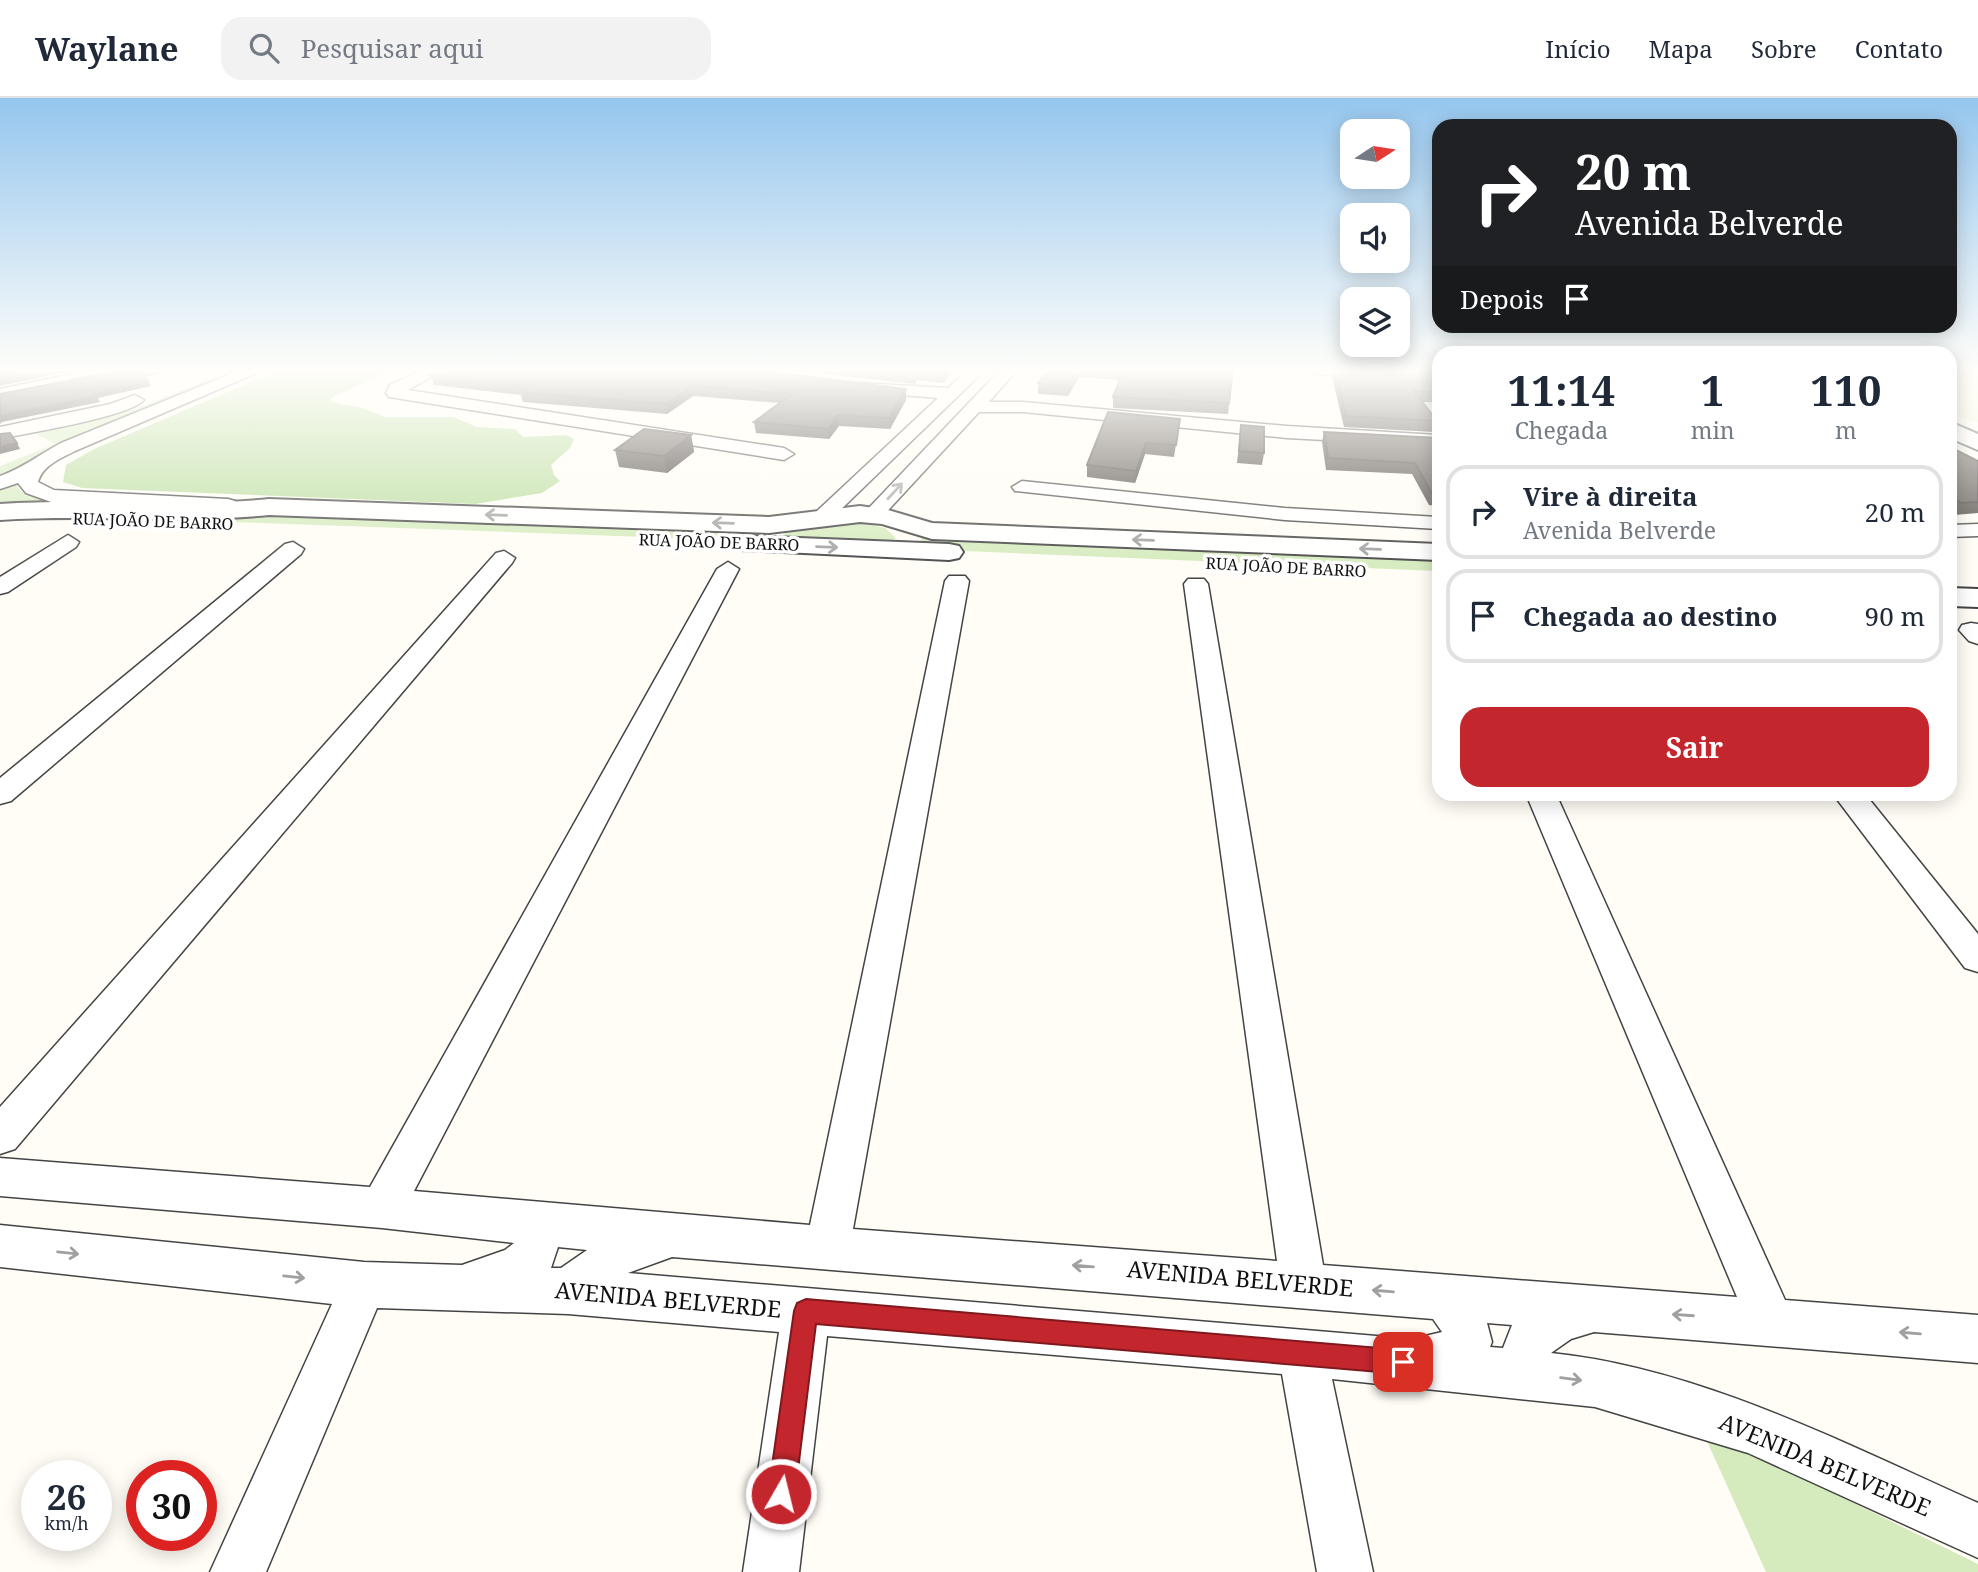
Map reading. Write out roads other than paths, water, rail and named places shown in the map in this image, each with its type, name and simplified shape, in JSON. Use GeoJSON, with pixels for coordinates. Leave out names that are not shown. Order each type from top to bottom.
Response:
{"type":"FeatureCollection","features":[{"type":"Feature","properties":{"kind":"street"},"geometry":{"type":"LineString","coordinates":[[0,483],[31,472],[45,459],[90,438]]}},
{"type":"Feature","properties":{"kind":"street"},"geometry":{"type":"LineString","coordinates":[[681,438],[784,454]]}},
{"type":"Feature","properties":{"kind":"street"},"geometry":{"type":"LineString","coordinates":[[824,515],[905,438]]}},
{"type":"Feature","properties":{"kind":"street"},"geometry":{"type":"LineString","coordinates":[[873,515],[946,438]]}},
{"type":"Feature","properties":{"kind":"street"},"geometry":{"type":"LineString","coordinates":[[1384,438],[1432,441]]}},
{"type":"Feature","properties":{"kind":"street"},"geometry":{"type":"LineString","coordinates":[[879,462],[918,467]]}},
{"type":"Feature","properties":{"kind":"street","name":"RUA JOÃO DE BARRO"},"geometry":{"type":"LineString","coordinates":[[31,472],[28,482],[33,489],[51,496],[779,534],[824,515],[873,515],[904,537],[932,531],[1432,552]]}},
{"type":"Feature","properties":{"kind":"street"},"geometry":{"type":"LineString","coordinates":[[1022,487],[1272,513],[1432,523]]}},
{"type":"Feature","properties":{"kind":"street","name":"RUA JOÃO DE BARRO"},"geometry":{"type":"LineString","coordinates":[[0,514],[68,507],[213,512],[269,507]]}},
{"type":"Feature","properties":{"kind":"street","name":"RUA JOÃO DE BARRO"},"geometry":{"type":"LineString","coordinates":[[0,514],[904,537],[1432,574]]}},
{"type":"Feature","properties":{"kind":"street"},"geometry":{"type":"LineString","coordinates":[[1957,531],[1978,530]]}},
{"type":"Feature","properties":{"kind":"street"},"geometry":{"type":"LineString","coordinates":[[0,587],[68,542]]}},
{"type":"Feature","properties":{"kind":"street"},"geometry":{"type":"LineString","coordinates":[[0,794],[293,549]]}},
{"type":"Feature","properties":{"kind":"street"},"geometry":{"type":"LineString","coordinates":[[0,1136],[504,558]]}},
{"type":"Feature","properties":{"kind":"street"},"geometry":{"type":"LineString","coordinates":[[382,1208],[728,569]]}},
{"type":"Feature","properties":{"kind":"street"},"geometry":{"type":"LineString","coordinates":[[1957,572],[1978,573]]}},
{"type":"Feature","properties":{"kind":"street"},"geometry":{"type":"LineString","coordinates":[[828,1245],[957,581]]}},
{"type":"Feature","properties":{"kind":"street"},"geometry":{"type":"LineString","coordinates":[[1196,584],[1303,1284]]}},
{"type":"Feature","properties":{"kind":"street"},"geometry":{"type":"LineString","coordinates":[[1957,597],[1978,598]]}},
{"type":"Feature","properties":{"kind":"street"},"geometry":{"type":"LineString","coordinates":[[1544,801],[1771,1322]]}},
{"type":"Feature","properties":{"kind":"street"},"geometry":{"type":"LineString","coordinates":[[1854,801],[1978,958]]}},
{"type":"Feature","properties":{"kind":"street","name":"AVENIDA BELVERDE"},"geometry":{"type":"LineString","coordinates":[[0,1177],[382,1208],[539,1224],[1978,1339]]}},
{"type":"Feature","properties":{"kind":"street"},"geometry":{"type":"LineString","coordinates":[[443,1287],[517,1269],[534,1255],[539,1224]]}},
{"type":"Feature","properties":{"kind":"street"},"geometry":{"type":"LineString","coordinates":[[568,1291],[620,1252],[689,1235]]}},
{"type":"Feature","properties":{"kind":"street","name":"AVENIDA BELVERDE"},"geometry":{"type":"LineString","coordinates":[[0,1246],[364,1285],[568,1291],[1301,1352],[1518,1372],[1595,1382],[1753,1429],[1978,1531]]}},
{"type":"Feature","properties":{"kind":"street"},"geometry":{"type":"LineString","coordinates":[[237,1572],[364,1285]]}},
{"type":"Feature","properties":{"kind":"street"},"geometry":{"type":"LineString","coordinates":[[1403,1362],[1455,1354],[1468,1342],[1465,1323],[1457,1308],[1443,1296]]}},
{"type":"Feature","properties":{"kind":"street"},"geometry":{"type":"LineString","coordinates":[[1518,1372],[1531,1338],[1543,1327],[1561,1318],[1600,1308]]}},
{"type":"Feature","properties":{"kind":"street"},"geometry":{"type":"LineString","coordinates":[[771,1572],[806,1311]]}},
{"type":"Feature","properties":{"kind":"street"},"geometry":{"type":"LineString","coordinates":[[1301,1352],[1345,1572]]}}]}
